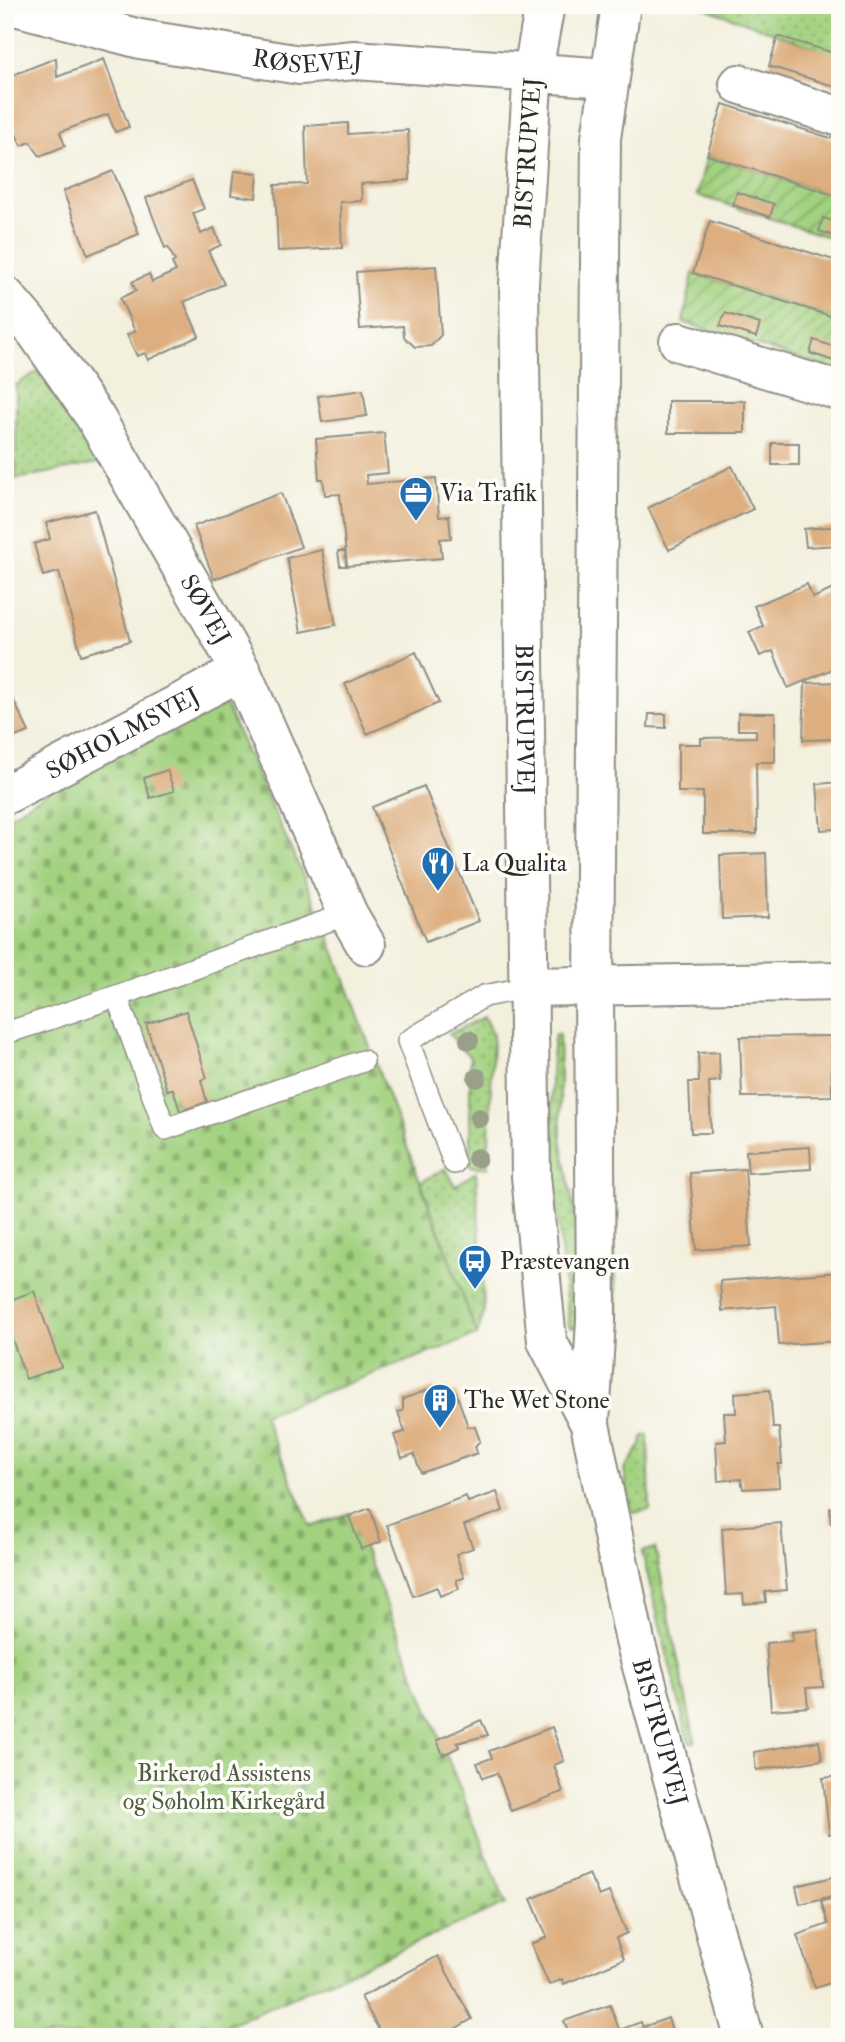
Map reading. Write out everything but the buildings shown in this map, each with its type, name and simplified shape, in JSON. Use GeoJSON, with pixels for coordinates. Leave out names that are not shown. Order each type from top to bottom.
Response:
{"type":"FeatureCollection","features":[{"type":"Feature","properties":{"kind":"main road","name":"RØSEVEJ"},"geometry":{"type":"LineString","coordinates":[[11,5],[140,39],[300,65],[355,60],[533,70],[608,78]]}},
{"type":"Feature","properties":{"kind":"main road","name":"BISTRUPVEJ"},"geometry":{"type":"LineString","coordinates":[[545,5],[533,70],[519,284],[531,1176],[547,1341],[590,1424]]}},
{"type":"Feature","properties":{"kind":"main road","name":"BISTRUPVEJ"},"geometry":{"type":"LineString","coordinates":[[621,5],[600,138],[594,986],[596,1320],[590,1424],[635,1641],[744,2037]]}},
{"type":"Feature","properties":{"kind":"main road"},"geometry":{"type":"LineString","coordinates":[[739,84],[840,117]]}},
{"type":"Feature","properties":{"kind":"main road","name":"SØVEJ"},"geometry":{"type":"LineString","coordinates":[[5,296],[36,332],[95,418],[241,671],[357,929]]}},
{"type":"Feature","properties":{"kind":"main road"},"geometry":{"type":"LineString","coordinates":[[679,342],[840,391]]}},
{"type":"Feature","properties":{"kind":"main road","name":"SØHOLMSVEJ"},"geometry":{"type":"LineString","coordinates":[[5,795],[241,671]]}},
{"type":"Feature","properties":{"kind":"main road"},"geometry":{"type":"LineString","coordinates":[[530,987],[840,981]]}},
{"type":"Feature","properties":{"kind":"lane"},"geometry":{"type":"LineString","coordinates":[[5,1033],[117,997],[230,953],[357,929]]}},
{"type":"Feature","properties":{"kind":"lane"},"geometry":{"type":"LineString","coordinates":[[454,1163],[408,1041],[484,996],[530,987]]}},
{"type":"Feature","properties":{"kind":"lane"},"geometry":{"type":"LineString","coordinates":[[117,997],[164,1129],[363,1061]]}},
{"type":"Feature","properties":{"kind":"green space"},"geometry":{"type":"Polygon","coordinates":[[[697,5],[840,5],[840,57],[697,5]]]}},
{"type":"Feature","properties":{"kind":"green space"},"geometry":{"type":"Polygon","coordinates":[[[707,155],[840,197],[840,241],[697,195],[707,155]]]}},
{"type":"Feature","properties":{"kind":"green space"},"geometry":{"type":"Polygon","coordinates":[[[693,273],[840,319],[840,372],[683,322],[693,273]]]}},
{"type":"Feature","properties":{"kind":"green space"},"geometry":{"type":"Polygon","coordinates":[[[38,371],[99,463],[16,479],[16,385],[38,371]]]}},
{"type":"Feature","properties":{"kind":"green space","name":"Birkerød Assistens og Søholm Kirkegård"},"geometry":{"type":"Polygon","coordinates":[[[224,702],[320,913],[477,1335],[263,1415],[311,1527],[350,1513],[506,1904],[200,2037],[5,2037],[5,819],[64,781],[224,702]]]}},
{"type":"Feature","properties":{"kind":"green space"},"geometry":{"type":"Polygon","coordinates":[[[484,1017],[493,1036],[488,1168],[470,1166],[470,1057],[449,1034],[484,1017]]]}},
{"type":"Feature","properties":{"kind":"green space"},"geometry":{"type":"Polygon","coordinates":[[[555,1034],[559,1034],[561,1138],[578,1232],[580,1327],[573,1328],[569,1326],[555,1184],[551,1085],[555,1034]]]}},
{"type":"Feature","properties":{"kind":"green space"},"geometry":{"type":"Polygon","coordinates":[[[446,1168],[455,1186],[476,1172],[484,1312],[477,1335],[421,1182],[446,1168]]]}},
{"type":"Feature","properties":{"kind":"green space"},"geometry":{"type":"Polygon","coordinates":[[[613,1240],[620,1363],[616,1367],[610,1366],[613,1240]]]}},
{"type":"Feature","properties":{"kind":"green space"},"geometry":{"type":"Polygon","coordinates":[[[648,1435],[650,1510],[632,1513],[624,1470],[641,1445],[643,1436],[648,1435]]]}},
{"type":"Feature","properties":{"kind":"green space"},"geometry":{"type":"Polygon","coordinates":[[[655,1548],[695,1742],[689,1743],[642,1552],[655,1548]]]}},
{"type":"Feature","properties":{"kind":"place","name":"Via Trafik"},"geometry":{"type":"Point","coordinates":[416,523]}},
{"type":"Feature","properties":{"kind":"place","name":"La Qualita"},"geometry":{"type":"Point","coordinates":[438,893]}},
{"type":"Feature","properties":{"kind":"place","name":"Præstevangen"},"geometry":{"type":"Point","coordinates":[475,1291]}},
{"type":"Feature","properties":{"kind":"place","name":"The Wet Stone"},"geometry":{"type":"Point","coordinates":[440,1430]}}]}
